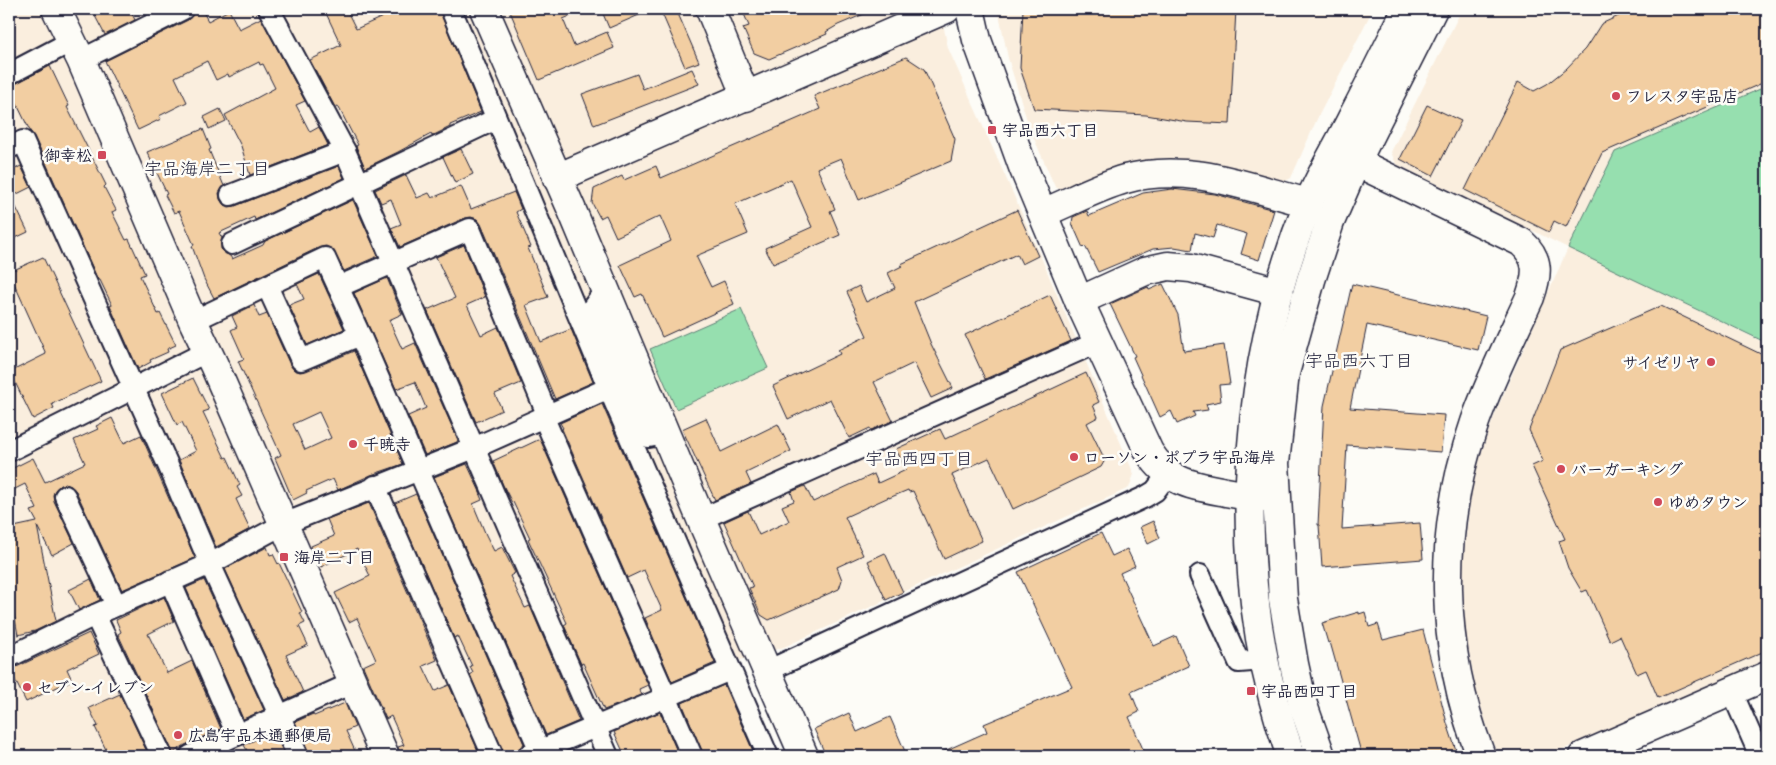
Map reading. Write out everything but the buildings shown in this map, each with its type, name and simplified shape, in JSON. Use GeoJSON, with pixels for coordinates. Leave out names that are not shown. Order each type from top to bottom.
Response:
{"type":"FeatureCollection","features":[{"type":"Feature","properties":{"kind":"street"},"geometry":{"type":"LineString","coordinates":[[56,9],[77,51],[385,756]]}},
{"type":"Feature","properties":{"kind":"street"},"geometry":{"type":"LineString","coordinates":[[9,74],[77,51],[183,9]]}},
{"type":"Feature","properties":{"kind":"street"},"geometry":{"type":"LineString","coordinates":[[269,9],[345,151],[392,263],[608,756]]}},
{"type":"Feature","properties":{"kind":"street"},"geometry":{"type":"LineString","coordinates":[[451,9],[496,119],[614,385],[730,670],[768,756]]}},
{"type":"Feature","properties":{"kind":"street"},"geometry":{"type":"LineString","coordinates":[[484,9],[804,756]]}},
{"type":"Feature","properties":{"kind":"street"},"geometry":{"type":"LineString","coordinates":[[710,9],[746,97]]}},
{"type":"Feature","properties":{"kind":"street"},"geometry":{"type":"LineString","coordinates":[[557,178],[946,9]]}},
{"type":"Feature","properties":{"kind":"street"},"geometry":{"type":"LineString","coordinates":[[970,9],[977,40],[1010,135],[1079,301],[1145,446],[1156,462],[1168,474],[1192,486],[1263,497]]}},
{"type":"Feature","properties":{"kind":"street"},"geometry":{"type":"LineString","coordinates":[[1321,756],[1303,705],[1288,632],[1281,582],[1263,497],[1256,408],[1265,352],[1279,292],[1308,203],[1407,9]]}},
{"type":"Feature","properties":{"kind":"street"},"geometry":{"type":"LineString","coordinates":[[1291,756],[1264,660],[1252,568],[1263,497],[1275,463],[1285,373],[1320,251],[1356,162],[1433,9]]}},
{"type":"Feature","properties":{"kind":"street"},"geometry":{"type":"LineString","coordinates":[[232,244],[496,119]]}},
{"type":"Feature","properties":{"kind":"street"},"geometry":{"type":"LineString","coordinates":[[9,148],[23,141],[172,474],[210,564],[298,756]]}},
{"type":"Feature","properties":{"kind":"street"},"geometry":{"type":"LineString","coordinates":[[231,195],[345,151]]}},
{"type":"Feature","properties":{"kind":"street"},"geometry":{"type":"LineString","coordinates":[[1356,162],[1521,242],[1531,254],[1536,268],[1536,278],[1530,297],[1476,420],[1458,479],[1448,546],[1447,597],[1452,646],[1465,708],[1481,756]]}},
{"type":"Feature","properties":{"kind":"street"},"geometry":{"type":"LineString","coordinates":[[1043,213],[1123,180],[1155,173],[1171,172],[1218,179],[1308,203]]}},
{"type":"Feature","properties":{"kind":"street"},"geometry":{"type":"LineString","coordinates":[[338,287],[470,229],[545,415],[692,756]]}},
{"type":"Feature","properties":{"kind":"street"},"geometry":{"type":"LineString","coordinates":[[194,321],[325,258],[418,469],[534,754],[730,670]]}},
{"type":"Feature","properties":{"kind":"street"},"geometry":{"type":"LineString","coordinates":[[1079,301],[1145,271],[1168,266],[1191,268],[1279,292]]}},
{"type":"Feature","properties":{"kind":"street"},"geometry":{"type":"LineString","coordinates":[[267,286],[302,360],[360,335]]}},
{"type":"Feature","properties":{"kind":"street"},"geometry":{"type":"LineString","coordinates":[[604,290],[593,307],[614,385],[650,437],[665,434]]}},
{"type":"Feature","properties":{"kind":"street"},"geometry":{"type":"LineString","coordinates":[[701,519],[1098,342]]}},
{"type":"Feature","properties":{"kind":"street"},"geometry":{"type":"LineString","coordinates":[[9,451],[208,351]]}},
{"type":"Feature","properties":{"kind":"street"},"geometry":{"type":"LineString","coordinates":[[9,657],[95,615],[210,564],[284,524],[474,448],[614,385]]}},
{"type":"Feature","properties":{"kind":"street"},"geometry":{"type":"LineString","coordinates":[[766,671],[1145,497],[1155,491],[1168,474]]}},
{"type":"Feature","properties":{"kind":"street"},"geometry":{"type":"LineString","coordinates":[[375,486],[493,756]]}},
{"type":"Feature","properties":{"kind":"street"},"geometry":{"type":"LineString","coordinates":[[65,496],[116,606]]}},
{"type":"Feature","properties":{"kind":"street"},"geometry":{"type":"LineString","coordinates":[[1200,575],[1238,662],[1264,660]]}},
{"type":"Feature","properties":{"kind":"street"},"geometry":{"type":"LineString","coordinates":[[170,581],[237,735]]}},
{"type":"Feature","properties":{"kind":"street"},"geometry":{"type":"LineString","coordinates":[[95,615],[162,756]]}},
{"type":"Feature","properties":{"kind":"street"},"geometry":{"type":"LineString","coordinates":[[1583,756],[1767,676]]}},
{"type":"Feature","properties":{"kind":"street"},"geometry":{"type":"LineString","coordinates":[[190,756],[352,683]]}},
{"type":"Feature","properties":{"kind":"street"},"geometry":{"type":"LineString","coordinates":[[1732,692],[1760,756]]}},
{"type":"Feature","properties":{"kind":"street"},"geometry":{"type":"LineString","coordinates":[[789,756],[786,748],[793,729]]}},
{"type":"Feature","properties":{"kind":"shaded area"},"geometry":{"type":"Polygon","coordinates":[[[9,9],[940,9],[948,48],[1031,234],[1134,474],[1129,488],[784,647],[720,666],[529,756],[9,756],[9,9]]]}},
{"type":"Feature","properties":{"kind":"shaded area"},"geometry":{"type":"Polygon","coordinates":[[[998,9],[1373,9],[1317,119],[1291,178],[1284,182],[1208,162],[1173,158],[1152,159],[1130,163],[1062,190],[1055,187],[1029,127],[1008,58],[998,9]]]}},
{"type":"Feature","properties":{"kind":"shaded area"},"geometry":{"type":"Polygon","coordinates":[[[1462,9],[1767,9],[1767,86],[1615,152],[1569,248],[1767,344],[1767,661],[1548,756],[1498,756],[1477,696],[1465,630],[1463,577],[1471,495],[1487,435],[1568,248],[1396,164],[1391,152],[1462,9]]]}},
{"type":"Feature","properties":{"kind":"green space"},"geometry":{"type":"Polygon","coordinates":[[[1767,86],[1767,343],[1568,248],[1615,152],[1767,86]]]}},
{"type":"Feature","properties":{"kind":"green space"},"geometry":{"type":"Polygon","coordinates":[[[741,309],[768,368],[676,409],[650,349],[741,309]]]}},
{"type":"Feature","properties":{"kind":"place","name":"フレスタ宇品店"},"geometry":{"type":"Point","coordinates":[1616,96]}},
{"type":"Feature","properties":{"kind":"place","name":"宇品西六丁目"},"geometry":{"type":"Point","coordinates":[992,130]}},
{"type":"Feature","properties":{"kind":"place","name":"御幸松"},"geometry":{"type":"Point","coordinates":[102,155]}},
{"type":"Feature","properties":{"kind":"place","name":"サイゼリヤ"},"geometry":{"type":"Point","coordinates":[1711,362]}},
{"type":"Feature","properties":{"kind":"place","name":"千暁寺"},"geometry":{"type":"Point","coordinates":[353,444]}},
{"type":"Feature","properties":{"kind":"place","name":"ローソン・ポプラ宇品海岸"},"geometry":{"type":"Point","coordinates":[1074,457]}},
{"type":"Feature","properties":{"kind":"place","name":"バーガーキング"},"geometry":{"type":"Point","coordinates":[1561,469]}},
{"type":"Feature","properties":{"kind":"place","name":"ゆめタウン"},"geometry":{"type":"Point","coordinates":[1658,502]}},
{"type":"Feature","properties":{"kind":"place","name":"海岸二丁目"},"geometry":{"type":"Point","coordinates":[284,557]}},
{"type":"Feature","properties":{"kind":"place","name":"セブン-イレブン"},"geometry":{"type":"Point","coordinates":[27,687]}},
{"type":"Feature","properties":{"kind":"place","name":"宇品西四丁目"},"geometry":{"type":"Point","coordinates":[1251,691]}},
{"type":"Feature","properties":{"kind":"place","name":"広島宇品本通郵便局"},"geometry":{"type":"Point","coordinates":[178,735]}},
{"type":"Feature","properties":{"kind":"district","name":"宇品海岸二丁目"},"geometry":{"type":"Point","coordinates":[207,169]}},
{"type":"Feature","properties":{"kind":"district","name":"宇品西六丁目"},"geometry":{"type":"Point","coordinates":[1359,361]}},
{"type":"Feature","properties":{"kind":"district","name":"宇品西四丁目"},"geometry":{"type":"Point","coordinates":[919,459]}}]}
